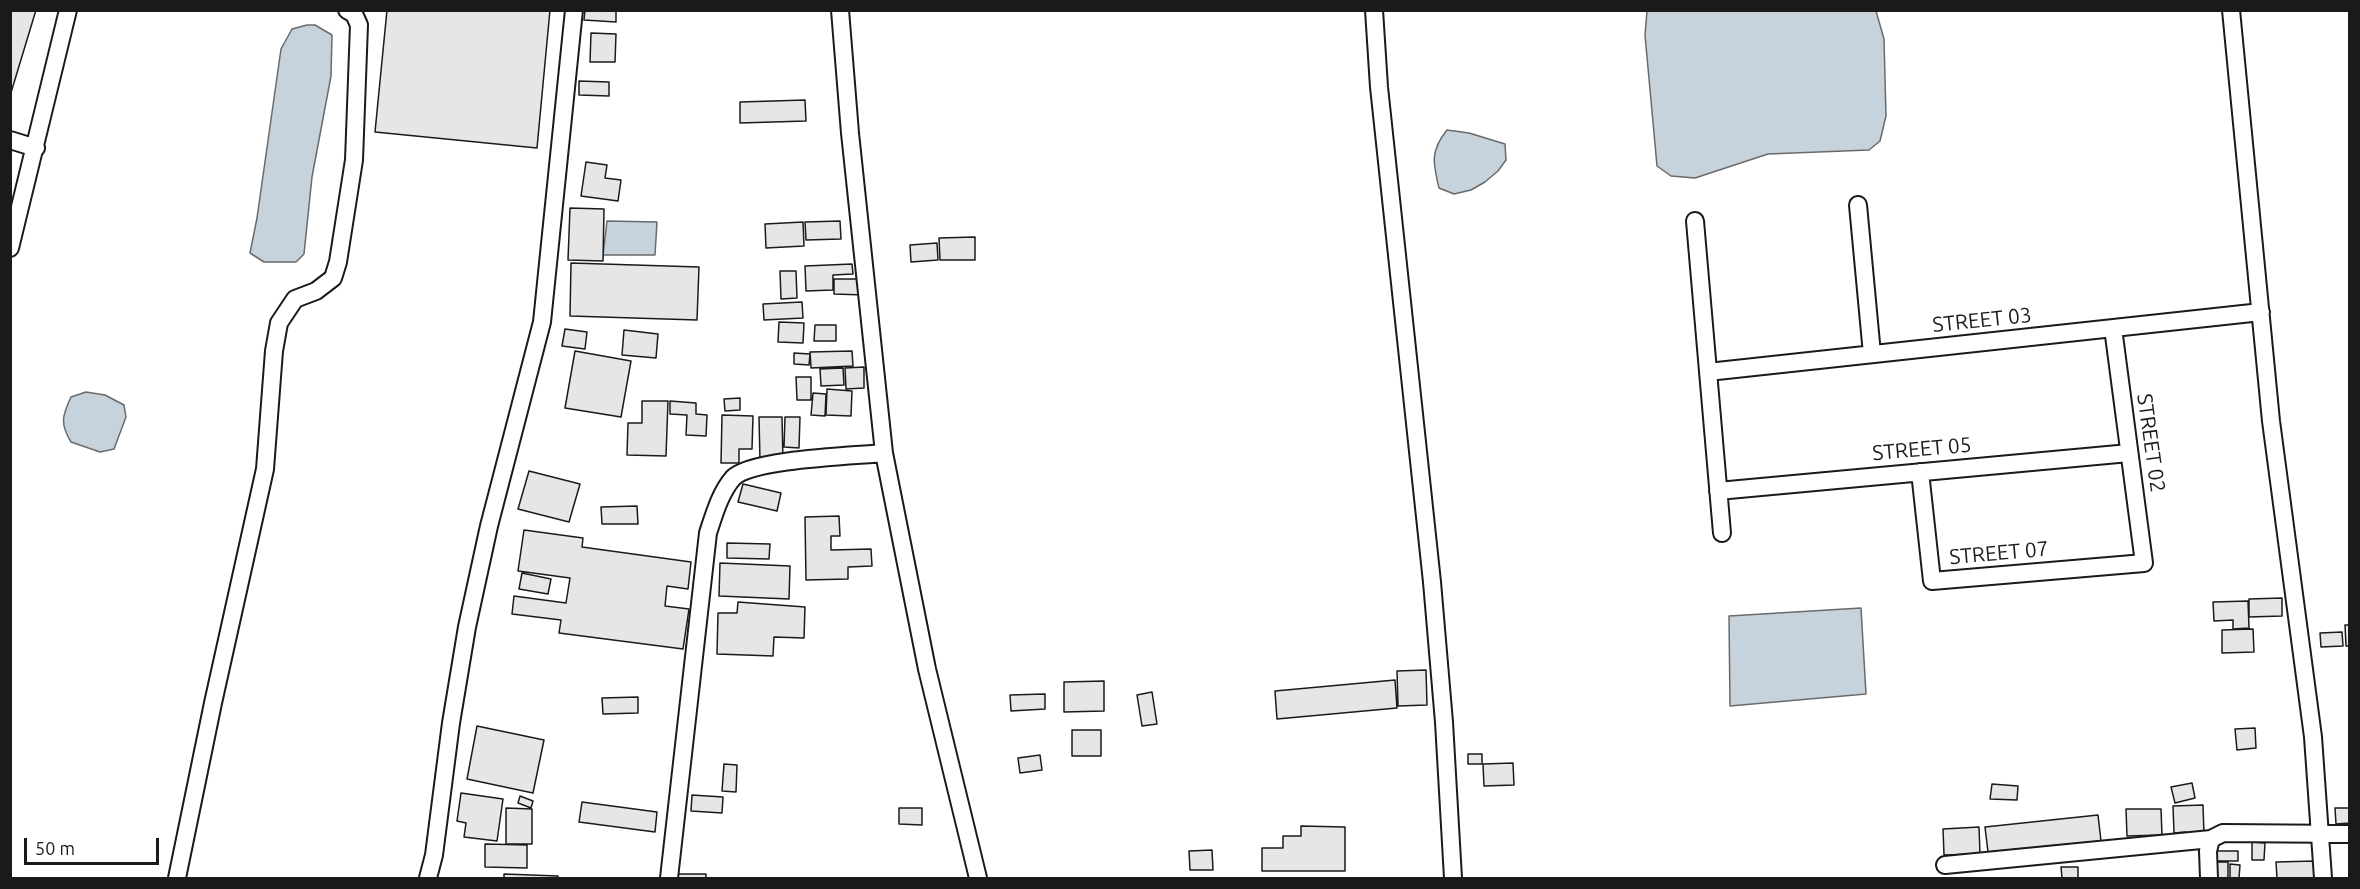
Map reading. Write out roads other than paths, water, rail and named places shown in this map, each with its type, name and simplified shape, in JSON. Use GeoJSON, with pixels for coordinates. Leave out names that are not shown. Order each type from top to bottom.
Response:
{"type":"FeatureCollection","features":[{"type":"Feature","properties":{"kind":"street"},"geometry":{"type":"LineString","coordinates":[[10,248],[68,10]]}},
{"type":"Feature","properties":{"kind":"street"},"geometry":{"type":"LineString","coordinates":[[177,879],[265,469],[274,351],[279,323],[295,299],[316,291],[333,278],[338,262],[354,160],[359,25],[354,14],[347,10]]}},
{"type":"Feature","properties":{"kind":"street"},"geometry":{"type":"LineString","coordinates":[[428,879],[434,855],[451,723],[467,627],[489,526],[542,322],[574,10]]}},
{"type":"Feature","properties":{"kind":"street"},"geometry":{"type":"LineString","coordinates":[[840,10],[850,133],[884,453],[927,669],[978,879]]}},
{"type":"Feature","properties":{"kind":"street"},"geometry":{"type":"LineString","coordinates":[[1374,10],[1379,87],[1432,582],[1444,722],[1453,879]]}},
{"type":"Feature","properties":{"kind":"street"},"geometry":{"type":"LineString","coordinates":[[2231,10],[2271,421],[2313,737],[2323,879]]}},
{"type":"Feature","properties":{"kind":"street"},"geometry":{"type":"LineString","coordinates":[[10,140],[36,148]]}},
{"type":"Feature","properties":{"kind":"street"},"geometry":{"type":"LineString","coordinates":[[1858,205],[1872,354]]}},
{"type":"Feature","properties":{"kind":"street"},"geometry":{"type":"LineString","coordinates":[[1695,221],[1722,533]]}},
{"type":"Feature","properties":{"kind":"street","name":"STREET 03"},"geometry":{"type":"LineString","coordinates":[[1708,372],[2261,312]]}},
{"type":"Feature","properties":{"kind":"street","name":"STREET 02"},"geometry":{"type":"LineString","coordinates":[[2113,328],[2144,563]]}},
{"type":"Feature","properties":{"kind":"street"},"geometry":{"type":"LineString","coordinates":[[669,879],[708,533],[721,498],[734,477],[759,465],[884,453]]}},
{"type":"Feature","properties":{"kind":"street","name":"STREET 05"},"geometry":{"type":"LineString","coordinates":[[1718,491],[2129,453]]}},
{"type":"Feature","properties":{"kind":"street","name":"STREET 07"},"geometry":{"type":"LineString","coordinates":[[1920,472],[1932,581],[2144,563]]}},
{"type":"Feature","properties":{"kind":"street"},"geometry":{"type":"LineString","coordinates":[[1945,865],[2211,839],[2223,833],[2349,834]]}},
{"type":"Feature","properties":{"kind":"street"},"geometry":{"type":"LineString","coordinates":[[2209,879],[2208,851],[2211,839]]}}]}
